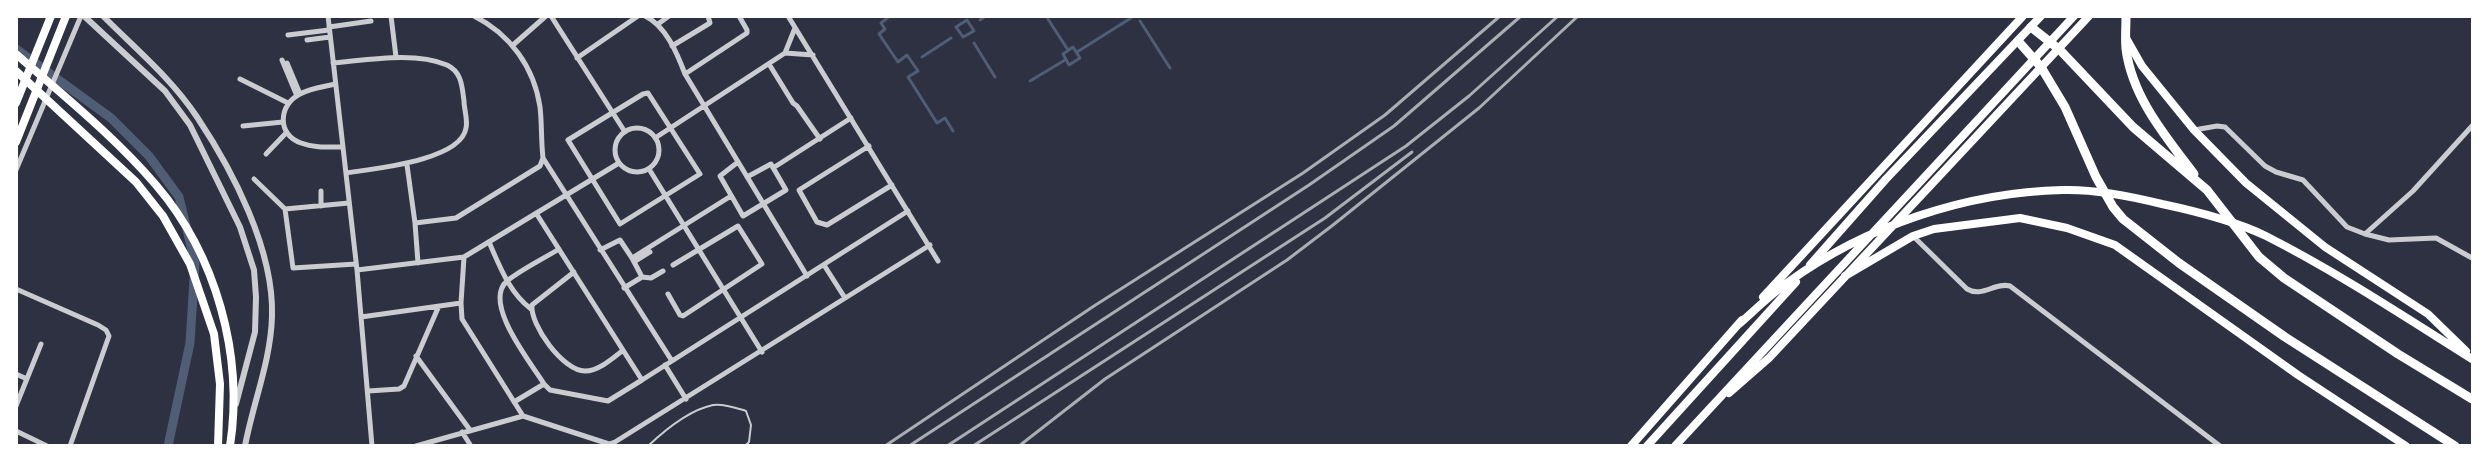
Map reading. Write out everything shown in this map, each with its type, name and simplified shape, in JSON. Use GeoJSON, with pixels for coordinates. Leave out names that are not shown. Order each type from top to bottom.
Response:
{"type":"FeatureCollection","features":[{"type":"Feature","properties":{"kind":"highway"},"geometry":{"type":"LineString","coordinates":[[2126,16],[2126,50],[2137,90],[2164,135],[2259,257],[2284,278],[2398,354],[2472,399]]}},
{"type":"Feature","properties":{"kind":"highway"},"geometry":{"type":"LineString","coordinates":[[2031,27],[2060,50],[2133,127],[2207,190]]}},
{"type":"Feature","properties":{"kind":"highway"},"geometry":{"type":"LineString","coordinates":[[2019,40],[2041,67],[2066,107],[2096,177],[2113,207],[2123,219],[2179,263],[2285,337],[2455,446]]}},
{"type":"Feature","properties":{"kind":"main road"},"geometry":{"type":"LineString","coordinates":[[16,142],[66,16]]}},
{"type":"Feature","properties":{"kind":"main road"},"geometry":{"type":"LineString","coordinates":[[1632,446],[1739,324],[2023,16]]}},
{"type":"Feature","properties":{"kind":"main road"},"geometry":{"type":"LineString","coordinates":[[1647,446],[1750,334],[1886,179],[2042,16]]}},
{"type":"Feature","properties":{"kind":"main road"},"geometry":{"type":"LineString","coordinates":[[1675,446],[2074,16]]}},
{"type":"Feature","properties":{"kind":"main road"},"geometry":{"type":"LineString","coordinates":[[1694,424],[1769,358],[2041,67],[2060,50],[2089,16]]}},
{"type":"Feature","properties":{"kind":"main road"},"geometry":{"type":"LineString","coordinates":[[16,103],[51,17]]}},
{"type":"Feature","properties":{"kind":"main road"},"geometry":{"type":"LineString","coordinates":[[2126,38],[2142,66],[2194,130],[2246,183],[2300,228],[2428,314],[2472,359]]}},
{"type":"Feature","properties":{"kind":"main road"},"geometry":{"type":"LineString","coordinates":[[16,54],[104,133],[149,178],[188,230],[212,281],[226,332],[233,382],[233,424],[228,446]]}},
{"type":"Feature","properties":{"kind":"main road"},"geometry":{"type":"LineString","coordinates":[[16,71],[136,182],[163,216],[190,264],[214,334],[220,384],[218,446]]}},
{"type":"Feature","properties":{"kind":"main road"},"geometry":{"type":"LineString","coordinates":[[1739,324],[1788,283],[1833,254],[1882,230],[1930,213],[1982,199],[2020,193],[2065,190],[2126,196],[2192,210],[2264,235],[2336,275],[2472,359]]}},
{"type":"Feature","properties":{"kind":"main road"},"geometry":{"type":"LineString","coordinates":[[1845,276],[1913,236],[1959,225],[2020,218],[2067,228],[2115,245],[2298,375],[2406,446]]}},
{"type":"Feature","properties":{"kind":"street"},"geometry":{"type":"LineString","coordinates":[[16,170],[82,16],[165,91],[190,125],[240,227],[254,270],[255,332],[228,446]]}},
{"type":"Feature","properties":{"kind":"street"},"geometry":{"type":"LineString","coordinates":[[104,16],[197,116],[238,189],[261,245],[270,279],[272,316],[265,364],[244,446]]}},
{"type":"Feature","properties":{"kind":"street"},"geometry":{"type":"LineString","coordinates":[[328,16],[357,267],[372,446]]}},
{"type":"Feature","properties":{"kind":"street"},"geometry":{"type":"LineString","coordinates":[[391,16],[396,57]]}},
{"type":"Feature","properties":{"kind":"street"},"geometry":{"type":"LineString","coordinates":[[416,223],[456,218],[535,171],[543,158],[540,107],[531,74],[513,45],[474,16]]}},
{"type":"Feature","properties":{"kind":"street"},"geometry":{"type":"LineString","coordinates":[[513,45],[546,16]]}},
{"type":"Feature","properties":{"kind":"street"},"geometry":{"type":"LineString","coordinates":[[551,16],[625,132]]}},
{"type":"Feature","properties":{"kind":"street"},"geometry":{"type":"LineString","coordinates":[[577,58],[638,16]]}},
{"type":"Feature","properties":{"kind":"street"},"geometry":{"type":"LineString","coordinates":[[645,16],[658,24],[672,46],[685,74],[807,276]]}},
{"type":"Feature","properties":{"kind":"street"},"geometry":{"type":"LineString","coordinates":[[658,24],[669,16]]}},
{"type":"Feature","properties":{"kind":"street"},"geometry":{"type":"LineString","coordinates":[[672,46],[710,22],[708,16]]}},
{"type":"Feature","properties":{"kind":"street"},"geometry":{"type":"LineString","coordinates":[[685,74],[747,33],[739,16]]}},
{"type":"Feature","properties":{"kind":"street"},"geometry":{"type":"LineString","coordinates":[[788,16],[938,261]]}},
{"type":"Feature","properties":{"kind":"street"},"geometry":{"type":"LineString","coordinates":[[307,40],[371,21]]}},
{"type":"Feature","properties":{"kind":"street"},"geometry":{"type":"LineString","coordinates":[[655,138],[785,53],[795,28]]}},
{"type":"Feature","properties":{"kind":"street"},"geometry":{"type":"LineString","coordinates":[[288,35],[329,32]]}},
{"type":"Feature","properties":{"kind":"street"},"geometry":{"type":"LineString","coordinates":[[785,53],[813,56]]}},
{"type":"Feature","properties":{"kind":"street"},"geometry":{"type":"LineString","coordinates":[[333,63],[396,57],[434,61],[449,66],[458,74],[462,85],[466,128],[463,136],[454,144],[434,155],[407,165],[346,172]]}},
{"type":"Feature","properties":{"kind":"street"},"geometry":{"type":"LineString","coordinates":[[284,62],[299,95]]}},
{"type":"Feature","properties":{"kind":"street"},"geometry":{"type":"LineString","coordinates":[[769,64],[793,103],[820,139]]}},
{"type":"Feature","properties":{"kind":"street"},"geometry":{"type":"LineString","coordinates":[[240,79],[288,103]]}},
{"type":"Feature","properties":{"kind":"street"},"geometry":{"type":"LineString","coordinates":[[335,84],[299,95],[288,103],[283,111],[283,122],[286,132],[301,143],[320,147],[343,147]]}},
{"type":"Feature","properties":{"kind":"street"},"geometry":{"type":"LineString","coordinates":[[648,93],[671,127],[700,174],[620,224],[568,140],[648,93]]}},
{"type":"Feature","properties":{"kind":"street"},"geometry":{"type":"LineString","coordinates":[[773,168],[851,118]]}},
{"type":"Feature","properties":{"kind":"street"},"geometry":{"type":"LineString","coordinates":[[243,126],[283,122]]}},
{"type":"Feature","properties":{"kind":"street"},"geometry":{"type":"LineString","coordinates":[[2365,234],[2413,191],[2472,126]]}},
{"type":"Feature","properties":{"kind":"street"},"geometry":{"type":"LineString","coordinates":[[2194,130],[2225,127],[2270,170],[2303,180],[2347,227],[2389,240],[2436,238],[2472,258]]}},
{"type":"Feature","properties":{"kind":"street"},"geometry":{"type":"LineString","coordinates":[[644,130],[655,138],[659,151],[654,164],[649,169],[629,171],[619,163],[616,157],[616,143],[625,132],[644,130]]}},
{"type":"Feature","properties":{"kind":"street"},"geometry":{"type":"LineString","coordinates":[[266,154],[286,132]]}},
{"type":"Feature","properties":{"kind":"street"},"geometry":{"type":"LineString","coordinates":[[799,193],[801,188],[869,146]]}},
{"type":"Feature","properties":{"kind":"street"},"geometry":{"type":"LineString","coordinates":[[543,158],[672,361]]}},
{"type":"Feature","properties":{"kind":"street"},"geometry":{"type":"LineString","coordinates":[[738,162],[720,175],[744,216],[791,189],[799,193],[816,222],[823,225],[892,185]]}},
{"type":"Feature","properties":{"kind":"street"},"geometry":{"type":"LineString","coordinates":[[254,179],[285,209],[293,268],[357,267],[464,257],[619,163]]}},
{"type":"Feature","properties":{"kind":"street"},"geometry":{"type":"LineString","coordinates":[[747,177],[771,164],[786,190]]}},
{"type":"Feature","properties":{"kind":"street"},"geometry":{"type":"LineString","coordinates":[[407,165],[416,223],[418,262]]}},
{"type":"Feature","properties":{"kind":"street"},"geometry":{"type":"LineString","coordinates":[[649,169],[762,352]]}},
{"type":"Feature","properties":{"kind":"street"},"geometry":{"type":"LineString","coordinates":[[321,191],[321,206]]}},
{"type":"Feature","properties":{"kind":"street"},"geometry":{"type":"LineString","coordinates":[[633,260],[731,196]]}},
{"type":"Feature","properties":{"kind":"street"},"geometry":{"type":"LineString","coordinates":[[285,209],[349,203]]}},
{"type":"Feature","properties":{"kind":"street"},"geometry":{"type":"LineString","coordinates":[[559,249],[507,281],[500,291],[499,302],[502,317],[550,390],[608,401],[908,211]]}},
{"type":"Feature","properties":{"kind":"street"},"geometry":{"type":"LineString","coordinates":[[536,213],[642,380]]}},
{"type":"Feature","properties":{"kind":"street"},"geometry":{"type":"LineString","coordinates":[[668,294],[681,316],[762,266],[740,228],[735,226],[673,265]]}},
{"type":"Feature","properties":{"kind":"street"},"geometry":{"type":"LineString","coordinates":[[1913,236],[1967,289],[1978,293],[2005,285],[2010,286],[2220,446]]}},
{"type":"Feature","properties":{"kind":"street"},"geometry":{"type":"LineString","coordinates":[[600,250],[620,240],[642,277]]}},
{"type":"Feature","properties":{"kind":"street"},"geometry":{"type":"LineString","coordinates":[[489,242],[518,299],[531,309],[545,337],[558,357],[567,365],[587,371],[607,362],[622,351]]}},
{"type":"Feature","properties":{"kind":"street"},"geometry":{"type":"LineString","coordinates":[[416,446],[524,417],[609,444],[622,439],[930,245]]}},
{"type":"Feature","properties":{"kind":"street"},"geometry":{"type":"LineString","coordinates":[[633,260],[650,252]]}},
{"type":"Feature","properties":{"kind":"street"},"geometry":{"type":"LineString","coordinates":[[464,257],[461,313],[466,327],[524,417]]}},
{"type":"Feature","properties":{"kind":"street"},"geometry":{"type":"LineString","coordinates":[[824,265],[845,298]]}},
{"type":"Feature","properties":{"kind":"street"},"geometry":{"type":"LineString","coordinates":[[624,288],[642,277],[651,278],[663,271]]}},
{"type":"Feature","properties":{"kind":"street"},"geometry":{"type":"LineString","coordinates":[[531,309],[534,301],[574,272]]}},
{"type":"Feature","properties":{"kind":"street"},"geometry":{"type":"LineString","coordinates":[[16,289],[98,325],[106,330],[109,336],[70,446]]}},
{"type":"Feature","properties":{"kind":"street"},"geometry":{"type":"LineString","coordinates":[[361,317],[461,303]]}},
{"type":"Feature","properties":{"kind":"street"},"geometry":{"type":"LineString","coordinates":[[368,391],[399,389],[404,386],[438,308]]}},
{"type":"Feature","properties":{"kind":"street"},"geometry":{"type":"LineString","coordinates":[[16,406],[41,344]]}},
{"type":"Feature","properties":{"kind":"street"},"geometry":{"type":"LineString","coordinates":[[416,356],[470,430]]}},
{"type":"Feature","properties":{"kind":"street"},"geometry":{"type":"LineString","coordinates":[[665,365],[686,399]]}},
{"type":"Feature","properties":{"kind":"street"},"geometry":{"type":"LineString","coordinates":[[16,374],[27,379]]}},
{"type":"Feature","properties":{"kind":"street"},"geometry":{"type":"LineString","coordinates":[[514,402],[544,384]]}},
{"type":"Feature","properties":{"kind":"street"},"geometry":{"type":"LineString","coordinates":[[16,431],[47,446]]}},
{"type":"Feature","properties":{"kind":"street"},"geometry":{"type":"LineString","coordinates":[[462,432],[471,446]]}},
{"type":"Feature","properties":{"kind":"lane"},"geometry":{"type":"LineString","coordinates":[[648,446],[666,429],[697,411],[714,405],[746,411],[751,425],[749,442],[745,446]]}},
{"type":"Feature","properties":{"kind":"waterway"},"geometry":{"type":"LineString","coordinates":[[890,16],[881,23],[885,29],[879,34],[898,62],[907,55],[918,71],[908,77],[937,123],[945,118],[953,131]]}},
{"type":"Feature","properties":{"kind":"waterway"},"geometry":{"type":"LineString","coordinates":[[980,20],[986,16]]}},
{"type":"Feature","properties":{"kind":"waterway"},"geometry":{"type":"LineString","coordinates":[[1046,16],[1068,50]]}},
{"type":"Feature","properties":{"kind":"waterway"},"geometry":{"type":"LineString","coordinates":[[1077,52],[1131,18]]}},
{"type":"Feature","properties":{"kind":"waterway"},"geometry":{"type":"LineString","coordinates":[[967,20],[974,31],[963,37],[956,27],[967,20]]}},
{"type":"Feature","properties":{"kind":"waterway"},"geometry":{"type":"LineString","coordinates":[[1140,21],[1170,68]]}},
{"type":"Feature","properties":{"kind":"waterway"},"geometry":{"type":"LineString","coordinates":[[922,57],[951,38]]}},
{"type":"Feature","properties":{"kind":"waterway"},"geometry":{"type":"LineString","coordinates":[[974,43],[995,77]]}},
{"type":"Feature","properties":{"kind":"waterway"},"geometry":{"type":"LineString","coordinates":[[1073,47],[1080,58],[1069,65],[1063,54],[1073,47]]}},
{"type":"Feature","properties":{"kind":"waterway"},"geometry":{"type":"LineString","coordinates":[[16,49],[111,118],[149,156],[179,197],[195,263],[190,343],[168,446]]}},
{"type":"Feature","properties":{"kind":"waterway"},"geometry":{"type":"LineString","coordinates":[[1030,81],[1065,60]]}},
{"type":"Feature","properties":{"kind":"railway"},"geometry":{"type":"LineString","coordinates":[[885,446],[1094,306],[1303,173],[1385,115],[1500,16]]}},
{"type":"Feature","properties":{"kind":"railway"},"geometry":{"type":"LineString","coordinates":[[909,446],[1309,185],[1394,126],[1521,16]]}},
{"type":"Feature","properties":{"kind":"railway"},"geometry":{"type":"LineString","coordinates":[[947,446],[1406,146],[1469,96],[1558,16]]}},
{"type":"Feature","properties":{"kind":"railway"},"geometry":{"type":"LineString","coordinates":[[1019,446],[1105,379],[1287,260],[1333,225],[1479,108],[1578,16]]}},
{"type":"Feature","properties":{"kind":"railway"},"geometry":{"type":"LineString","coordinates":[[973,446],[1325,218],[1412,152]]}}]}
